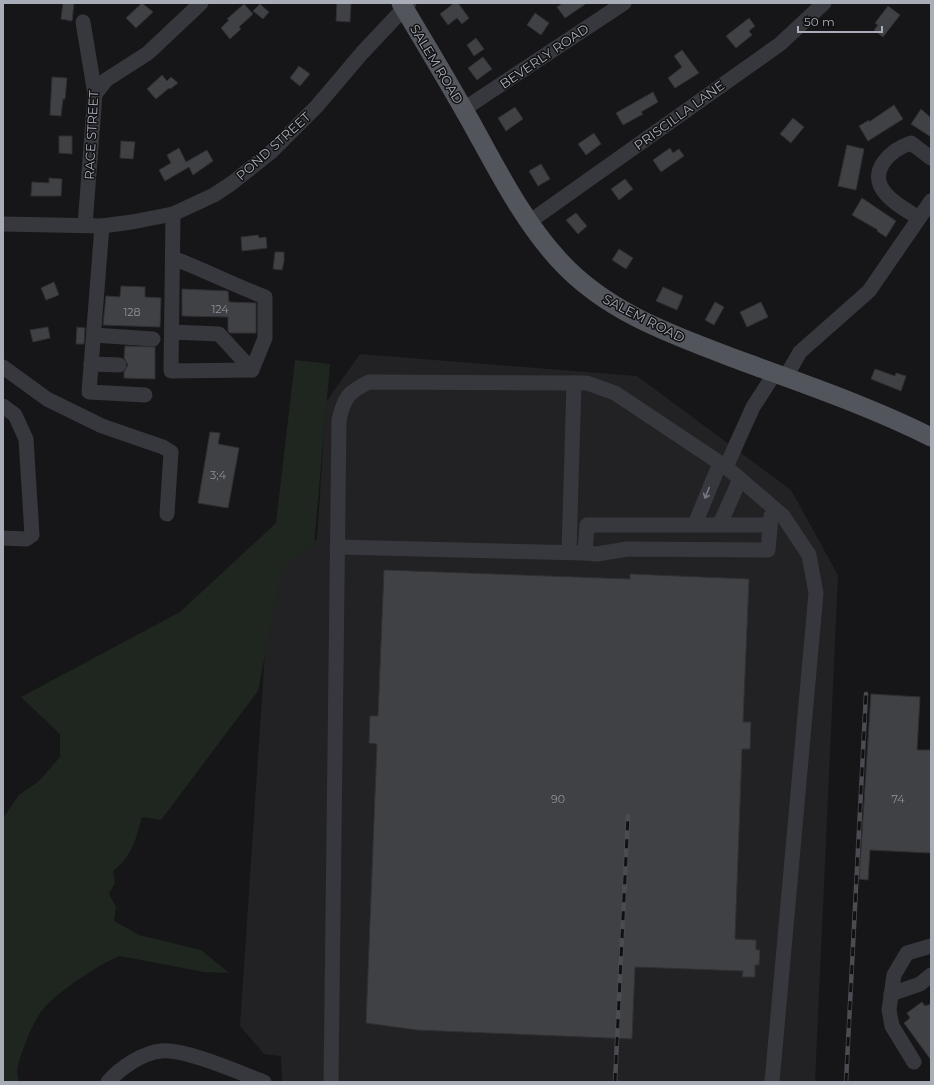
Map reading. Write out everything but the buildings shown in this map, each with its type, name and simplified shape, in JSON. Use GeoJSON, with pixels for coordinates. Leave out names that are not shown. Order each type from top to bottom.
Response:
{"type":"FeatureCollection","features":[{"type":"Feature","properties":{"kind":"main road","name":"SALEM ROAD"},"geometry":{"type":"LineString","coordinates":[[405,5],[508,188],[529,222],[560,261],[576,276],[608,302],[682,338],[828,393],[931,437]]}},
{"type":"Feature","properties":{"kind":"street"},"geometry":{"type":"LineString","coordinates":[[95,94],[106,80],[148,53],[201,3]]}},
{"type":"Feature","properties":{"kind":"street","name":"BEVERLY ROAD"},"geometry":{"type":"LineString","coordinates":[[464,109],[624,3]]}},
{"type":"Feature","properties":{"kind":"street","name":"PRISCILLA LANE"},"geometry":{"type":"LineString","coordinates":[[529,222],[780,44],[824,3]]}},
{"type":"Feature","properties":{"kind":"street","name":"POND STREET"},"geometry":{"type":"LineString","coordinates":[[3,224],[102,226],[173,214],[226,187],[271,152],[317,106],[405,5]]}},
{"type":"Feature","properties":{"kind":"street","name":"RACE STREET"},"geometry":{"type":"LineString","coordinates":[[83,22],[95,94],[85,225]]}},
{"type":"Feature","properties":{"kind":"street"},"geometry":{"type":"LineString","coordinates":[[919,218],[885,194],[880,186],[880,168],[885,159],[892,153],[911,143],[931,158]]}},
{"type":"Feature","properties":{"kind":"street"},"geometry":{"type":"LineString","coordinates":[[695,524],[753,407],[800,352],[869,291],[931,201]]}},
{"type":"Feature","properties":{"kind":"street"},"geometry":{"type":"LineString","coordinates":[[173,214],[171,371],[252,370]]}},
{"type":"Feature","properties":{"kind":"street"},"geometry":{"type":"LineString","coordinates":[[102,226],[89,392],[145,395]]}},
{"type":"Feature","properties":{"kind":"street"},"geometry":{"type":"LineString","coordinates":[[173,258],[265,297],[265,338],[252,370]]}},
{"type":"Feature","properties":{"kind":"street"},"geometry":{"type":"LineString","coordinates":[[172,332],[219,334],[252,370]]}},
{"type":"Feature","properties":{"kind":"street"},"geometry":{"type":"LineString","coordinates":[[94,335],[153,339]]}},
{"type":"Feature","properties":{"kind":"street"},"geometry":{"type":"LineString","coordinates":[[91,364],[119,365]]}},
{"type":"Feature","properties":{"kind":"street"},"geometry":{"type":"LineString","coordinates":[[3,367],[47,399],[102,426],[163,447],[171,452],[167,514]]}},
{"type":"Feature","properties":{"kind":"street"},"geometry":{"type":"LineString","coordinates":[[331,1082],[339,420],[342,407],[348,395],[358,387],[369,382],[587,383],[615,393],[723,465],[740,479],[783,516],[809,555],[816,594],[772,1082]]}},
{"type":"Feature","properties":{"kind":"street"},"geometry":{"type":"LineString","coordinates":[[569,552],[574,383]]}},
{"type":"Feature","properties":{"kind":"street"},"geometry":{"type":"LineString","coordinates":[[3,406],[15,415],[26,439],[32,536],[26,539],[3,538]]}},
{"type":"Feature","properties":{"kind":"street"},"geometry":{"type":"LineString","coordinates":[[720,524],[740,479]]}},
{"type":"Feature","properties":{"kind":"street"},"geometry":{"type":"LineString","coordinates":[[337,547],[569,552],[597,554],[628,549],[768,550],[771,506]]}},
{"type":"Feature","properties":{"kind":"street"},"geometry":{"type":"LineString","coordinates":[[585,553],[587,525],[770,525]]}},
{"type":"Feature","properties":{"kind":"street"},"geometry":{"type":"LineString","coordinates":[[914,1062],[892,1026],[889,1010],[891,994],[894,975],[907,953],[931,946]]}},
{"type":"Feature","properties":{"kind":"street"},"geometry":{"type":"LineString","coordinates":[[891,994],[920,984],[931,975]]}},
{"type":"Feature","properties":{"kind":"street"},"geometry":{"type":"LineString","coordinates":[[108,1082],[123,1068],[142,1057],[160,1051],[180,1052],[264,1082]]}},
{"type":"Feature","properties":{"kind":"shaded area"},"geometry":{"type":"Polygon","coordinates":[[[360,354],[637,376],[791,490],[838,575],[815,1082],[282,1082],[281,1056],[264,1054],[240,1026],[272,548],[317,540],[326,402],[360,354]]]}},
{"type":"Feature","properties":{"kind":"shaded area"},"geometry":{"type":"Polygon","coordinates":[[[295,360],[330,364],[314,544],[282,568],[258,691],[161,820],[142,817],[135,840],[129,853],[120,865],[113,871],[115,883],[109,894],[116,907],[114,921],[139,935],[201,950],[229,973],[204,972],[120,956],[111,960],[69,986],[44,1008],[32,1028],[20,1058],[17,1070],[19,1082],[3,1081],[3,818],[19,795],[39,781],[60,757],[60,734],[21,697],[180,612],[276,523],[295,360]]]}},
{"type":"Feature","properties":{"kind":"railway"},"geometry":{"type":"LineString","coordinates":[[846,1082],[866,694]]}},
{"type":"Feature","properties":{"kind":"railway"},"geometry":{"type":"LineString","coordinates":[[615,1082],[628,816]]}}]}
